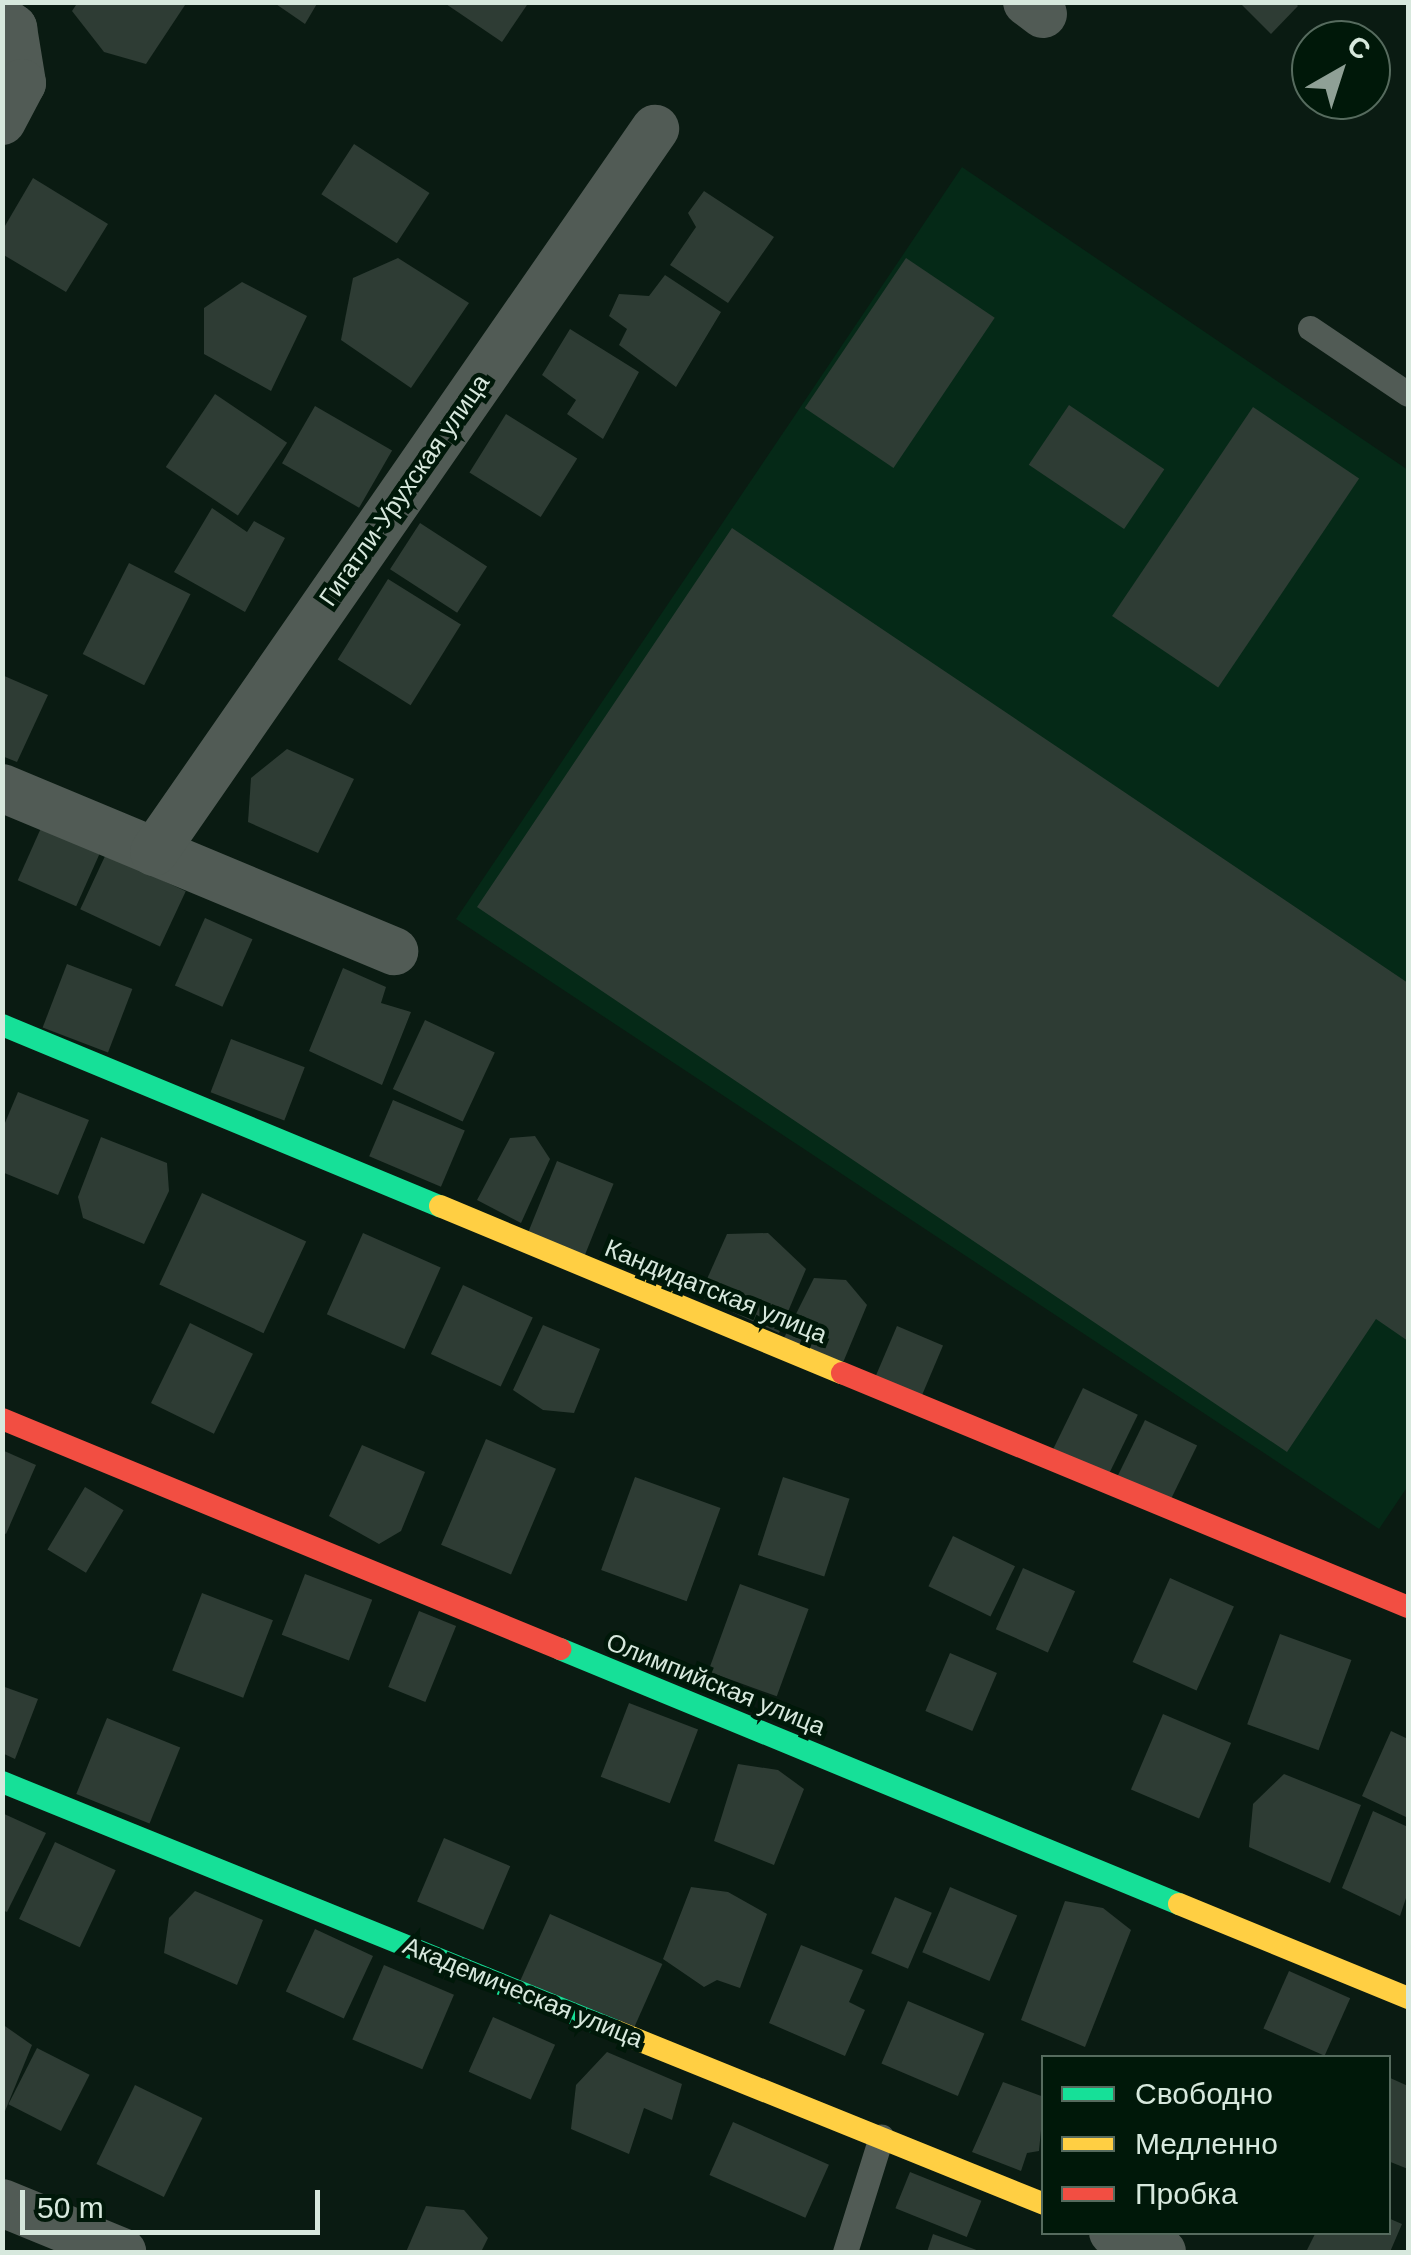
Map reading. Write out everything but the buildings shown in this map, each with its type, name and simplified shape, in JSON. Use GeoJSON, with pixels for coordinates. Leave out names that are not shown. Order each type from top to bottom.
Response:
{"type":"FeatureCollection","features":[{"type":"Feature","properties":{"kind":"street"},"geometry":{"type":"LineString","coordinates":[[2,20],[13,28],[22,83],[2,121]]}},
{"type":"Feature","properties":{"kind":"street","name":"Гигатли-Урухская улица"},"geometry":{"type":"LineString","coordinates":[[154,852],[655,129]]}},
{"type":"Feature","properties":{"kind":"street"},"geometry":{"type":"LineString","coordinates":[[2,788],[394,951]]}},
{"type":"Feature","properties":{"kind":"street","name":"Кандидатская улица"},"geometry":{"type":"LineString","coordinates":[[2,1025],[1408,1607]]}},
{"type":"Feature","properties":{"kind":"street","name":"Олимпийская улица"},"geometry":{"type":"LineString","coordinates":[[2,1420],[1408,1998]]}},
{"type":"Feature","properties":{"kind":"street","name":"Академическая улица"},"geometry":{"type":"LineString","coordinates":[[2,1782],[1041,2203]]}},
{"type":"Feature","properties":{"kind":"street"},"geometry":{"type":"LineString","coordinates":[[2,2203],[122,2252]]}},
{"type":"Feature","properties":{"kind":"street"},"geometry":{"type":"LineString","coordinates":[[1120,2235],[1162,2252]]}},
{"type":"Feature","properties":{"kind":"lane"},"geometry":{"type":"LineString","coordinates":[[1310,328],[1408,394]]}},
{"type":"Feature","properties":{"kind":"lane"},"geometry":{"type":"LineString","coordinates":[[845,2252],[881,2137]]}},
{"type":"Feature","properties":{"kind":"shaded area"},"geometry":{"type":"Polygon","coordinates":[[[962,167],[1408,470],[1408,1486],[1379,1529],[456,919],[962,167]]]}},
{"type":"Feature","properties":{"kind":"traffic: fast"},"geometry":{"type":"LineString","coordinates":[[2,1025],[440,1206]]}},
{"type":"Feature","properties":{"kind":"traffic: fast"},"geometry":{"type":"LineString","coordinates":[[560,1649],[1179,1904]]}},
{"type":"Feature","properties":{"kind":"traffic: fast"},"geometry":{"type":"LineString","coordinates":[[2,1782],[616,2031]]}},
{"type":"Feature","properties":{"kind":"traffic: slow"},"geometry":{"type":"LineString","coordinates":[[440,1206],[842,1373]]}},
{"type":"Feature","properties":{"kind":"traffic: slow"},"geometry":{"type":"LineString","coordinates":[[1179,1904],[1408,1998]]}},
{"type":"Feature","properties":{"kind":"traffic: slow"},"geometry":{"type":"LineString","coordinates":[[616,2031],[1041,2203]]}},
{"type":"Feature","properties":{"kind":"traffic: jam"},"geometry":{"type":"LineString","coordinates":[[842,1373],[1408,1607]]}},
{"type":"Feature","properties":{"kind":"traffic: jam"},"geometry":{"type":"LineString","coordinates":[[2,1419],[560,1649]]}}]}
